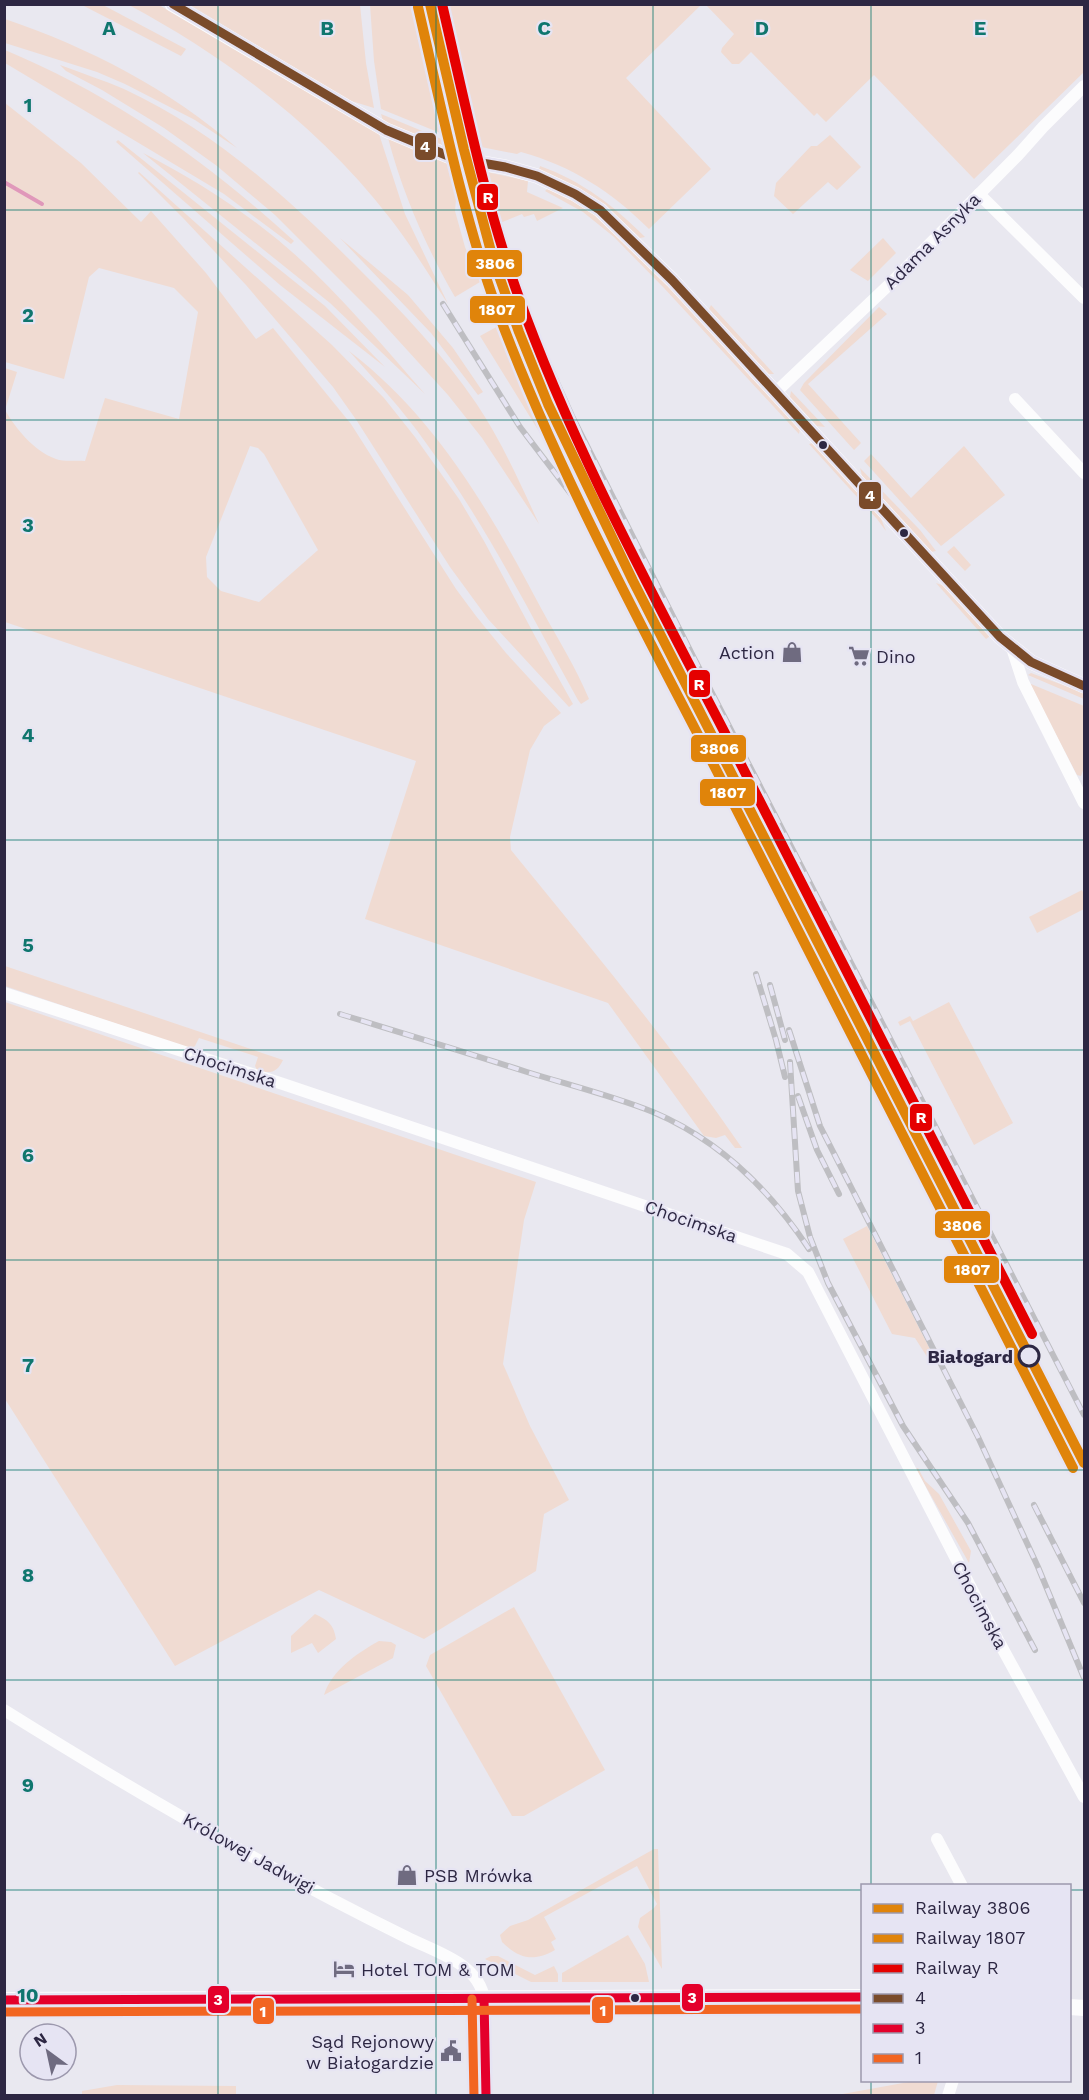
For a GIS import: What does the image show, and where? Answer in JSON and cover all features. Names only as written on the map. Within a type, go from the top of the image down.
[{"type":"main road","points":[[4,2000],[861,1997]]},
{"type":"street","points":[[172,4],[386,130],[453,158],[537,176],[563,187],[587,202],[611,220],[640,248],[776,392],[989,626],[1031,662],[1084,686]]},
{"type":"street","name":"Adama Asnyka","points":[[776,392],[871,302],[1084,86]]},
{"type":"street","points":[[979,194],[1084,298]]},
{"type":"street","points":[[1015,399],[1084,473]]},
{"type":"street","points":[[1012,648],[1023,682],[1084,803]]},
{"type":"street","name":"Chocimska","points":[[4,993],[283,1084],[787,1254],[807,1270],[999,1642],[1084,1797]]},
{"type":"street","name":"Królowej Jadwigi","points":[[4,1710],[129,1786],[264,1863],[459,1964],[477,1979],[483,1990],[484,1999]]},
{"type":"street","points":[[937,1839],[961,1884]]},
{"type":"street","points":[[484,1999],[486,2096]]},
{"type":"shaded area","points":[[82,5],[103,5],[186,49],[181,56]]},
{"type":"shaded area","points":[[129,5],[159,5],[379,134],[405,214],[448,304],[389,217],[362,185],[303,125],[237,72],[202,48]]},
{"type":"shaded area","points":[[190,5],[360,5],[366,63],[374,108],[348,100]]},
{"type":"shaded area","points":[[370,5],[427,5],[460,141],[381,109],[374,61]]},
{"type":"shaded area","points":[[443,5],[701,5],[626,78],[711,169],[649,229],[621,203],[574,173],[521,152],[517,154],[476,146]]},
{"type":"shaded area","points":[[706,5],[1084,5],[1084,72],[974,179],[874,75],[826,122],[817,113],[814,116],[751,52],[739,64],[732,64],[721,52],[734,34]]},
{"type":"shaded area","points":[[5,19],[67,43],[127,72],[185,107],[237,148],[195,120],[125,84],[97,72],[5,43]]},
{"type":"shaded area","points":[[5,50],[84,88],[158,133],[228,184],[294,241],[291,244],[224,194],[5,63]]},
{"type":"shaded area","points":[[60,65],[124,89],[189,125],[250,169],[306,218],[376,286],[436,350],[463,385],[502,447],[539,524],[482,438],[448,395],[378,318],[275,215],[217,166],[164,128],[66,71]]},
{"type":"shaded area","points":[[5,103],[81,163],[141,222],[151,211],[206,273],[256,339],[273,328],[351,424],[456,589],[476,616],[506,653],[561,713],[544,726],[530,750],[510,837],[511,850],[659,1034],[742,1148],[735,1148],[725,1135],[716,1138],[704,1136],[608,1003],[365,919],[416,761],[5,622],[5,410],[20,432],[40,451],[66,461],[85,461],[105,398],[179,419],[198,312],[174,288],[99,268],[89,277],[64,379],[5,362]],"holes":[[[250,446],[258,448],[264,454],[318,550],[259,602],[221,591],[207,577],[206,557]]]},
{"type":"shaded area","points":[[381,114],[461,147],[462,153],[383,121]]},
{"type":"shaded area","points":[[830,135],[861,167],[837,190],[828,182],[793,214],[774,196],[776,183],[811,146],[817,146]]},
{"type":"shaded area","points":[[388,138],[421,153],[459,166],[455,211],[465,247],[480,282],[455,297],[416,220]]},
{"type":"shaded area","points":[[118,140],[325,306],[385,367],[280,285],[116,142]]},
{"type":"shaded area","points":[[143,153],[217,196],[282,243],[367,327],[425,394],[330,303]]},
{"type":"shaded area","points":[[540,166],[584,187],[621,215],[645,237],[640,238],[605,207],[581,190],[539,170]]},
{"type":"shaded area","points":[[483,171],[528,181],[527,192],[563,208],[537,221],[534,214],[524,217],[522,214],[500,223]]},
{"type":"shaded area","points":[[139,172],[332,345],[384,398],[459,499],[573,704],[569,707],[488,619],[450,567],[333,387],[246,285]]},
{"type":"shaded area","points":[[469,179],[493,274],[487,278],[469,231],[465,193],[466,180]]},
{"type":"shaded area","points":[[548,188],[596,216],[667,285],[800,429],[799,434],[614,237],[583,212],[545,191]]},
{"type":"shaded area","points":[[340,238],[408,295],[453,348],[483,392],[478,395],[431,333]]},
{"type":"shaded area","points":[[883,238],[896,253],[868,281],[850,270]]},
{"type":"shaded area","points":[[711,305],[774,374],[768,374],[709,309]]},
{"type":"shaded area","points":[[879,307],[887,314],[808,384],[861,443],[854,450],[800,390],[804,383]]},
{"type":"shaded area","points":[[509,320],[525,367],[585,496],[580,498],[480,336]]},
{"type":"shaded area","points":[[349,351],[381,377],[409,406],[460,470],[503,539],[573,665],[589,699],[581,704],[578,700],[506,569],[448,473],[408,419]]},
{"type":"shaded area","points":[[5,368],[17,372],[5,410]]},
{"type":"shaded area","points":[[791,391],[825,427],[817,426],[790,397]]},
{"type":"shaded area","points":[[813,443],[880,516],[886,531],[809,444]]},
{"type":"shaded area","points":[[964,446],[1005,495],[941,546],[864,461],[871,454],[911,498]]},
{"type":"shaded area","points":[[860,468],[920,530],[936,551],[931,552],[862,476]]},
{"type":"shaded area","points":[[954,546],[971,565],[965,571],[947,552]]},
{"type":"shaded area","points":[[936,583],[945,586],[990,636],[986,639]]},
{"type":"shaded area","points":[[1031,673],[1084,693],[1084,699],[1028,675]]},
{"type":"shaded area","points":[[1031,684],[1084,706],[1084,768],[1081,776],[1077,775]]},
{"type":"shaded area","points":[[1082,890],[1084,909],[1037,933],[1029,917]]},
{"type":"shaded area","points":[[5,966],[283,1060],[276,1070],[266,1072],[257,1070],[255,1066],[258,1057],[199,1038],[191,1049],[5,986]]},
{"type":"shaded area","points":[[5,1002],[536,1182],[524,1220],[503,1364],[530,1426],[569,1500],[544,1514],[536,1571],[424,1639],[319,1590],[175,1666],[5,1399]]},
{"type":"shaded area","points":[[949,1002],[1013,1123],[974,1145],[910,1021],[900,1026],[898,1022],[910,1016],[913,1021]]},
{"type":"shaded area","points":[[867,1226],[936,1361],[931,1363],[915,1338],[892,1334],[843,1239]]},
{"type":"shaded area","points":[[918,1468],[925,1481],[939,1494],[971,1551],[969,1563],[916,1469]]},
{"type":"shaded area","points":[[514,1607],[605,1770],[524,1816],[512,1816],[426,1666],[430,1655]]},
{"type":"shaded area","points":[[315,1614],[330,1624],[336,1639],[318,1653],[312,1643],[291,1653],[291,1636]]},
{"type":"shaded area","points":[[379,1641],[396,1645],[393,1658],[324,1695],[332,1678],[339,1671],[362,1651]]},
{"type":"shaded area","points":[[654,1849],[658,1849],[662,1969],[638,1927],[640,1918],[657,1904],[637,1866],[544,1917],[556,1939],[551,1942],[555,1950],[540,1956],[527,1957],[514,1952],[502,1942],[500,1935],[510,1926],[528,1920]]},
{"type":"shaded area","points":[[628,1935],[645,1964],[649,1982],[562,1982],[562,1973]]},
{"type":"shaded area","points":[[498,1956],[535,1975],[554,1966],[558,1974],[558,1982],[531,1982],[485,1959]]},
{"type":"shaded area","points":[[749,2006],[750,2009],[648,2009],[648,2008]]},
{"type":"shaded area","points":[[908,2082],[938,2082],[934,2095],[837,2095]]},
{"type":"shaded area","points":[[117,2085],[236,2086],[236,2095],[82,2095],[82,2091]]},
{"type":"waterway","points":[[4,182],[42,204]]},
{"type":"railway","points":[[439,4],[478,163],[494,216],[537,338],[572,416],[694,658],[1084,1415]]},
{"type":"railway","points":[[443,304],[520,427],[580,506],[710,705]]},
{"type":"railway","points":[[756,974],[785,1077]]},
{"type":"railway","points":[[770,985],[785,1040]]},
{"type":"railway","points":[[340,1014],[622,1101],[653,1112],[677,1124],[700,1137],[741,1169],[760,1187],[794,1227],[809,1249]]},
{"type":"railway","points":[[789,1030],[820,1126],[978,1437],[1038,1567],[1084,1678]]},
{"type":"railway","points":[[790,1062],[798,1191],[810,1237],[828,1283],[903,1426],[968,1523],[1035,1650]]},
{"type":"railway","points":[[798,1096],[817,1150],[839,1194]]},
{"type":"railway","points":[[1034,1505],[1084,1603]]},
{"type":"rail line","name":"3806","points":[[430,4],[464,150],[493,259],[548,404],[633,581],[1084,1463]]},
{"type":"rail line","name":"R","points":[[442,4],[495,224],[518,295],[563,409],[643,575],[1032,1334]]},
{"type":"rail line","name":"1807","points":[[418,7],[452,156],[472,231],[495,304],[545,427],[602,548],[1073,1468]]},
{"type":"transit line","name":"4","points":[[173,4],[386,130],[453,158],[505,167],[537,176],[575,194],[600,210],[672,280],[1000,637],[1031,662],[1084,686]]},
{"type":"transit line","name":"3","points":[[4,2000],[861,1997]]},
{"type":"transit line","name":"1","points":[[472,1999],[474,2096]]},
{"type":"transit line","name":"3","points":[[484,1999],[486,2096]]},
{"type":"transit line","name":"1","points":[[4,2012],[861,2009]]},
{"type":"place","name":"Action","points":[[792,652]]},
{"type":"place","name":"Dino","points":[[859,656]]},
{"type":"place","name":"Białogard","points":[[1029,1356]]},
{"type":"place","name":"PSB Mrówka","points":[[407,1875]]},
{"type":"place","name":"Hotel TOM & TOM","points":[[344,1969]]},
{"type":"place","name":"Sąd Rejonowy w Białogardzie","points":[[451,2051]]}]
